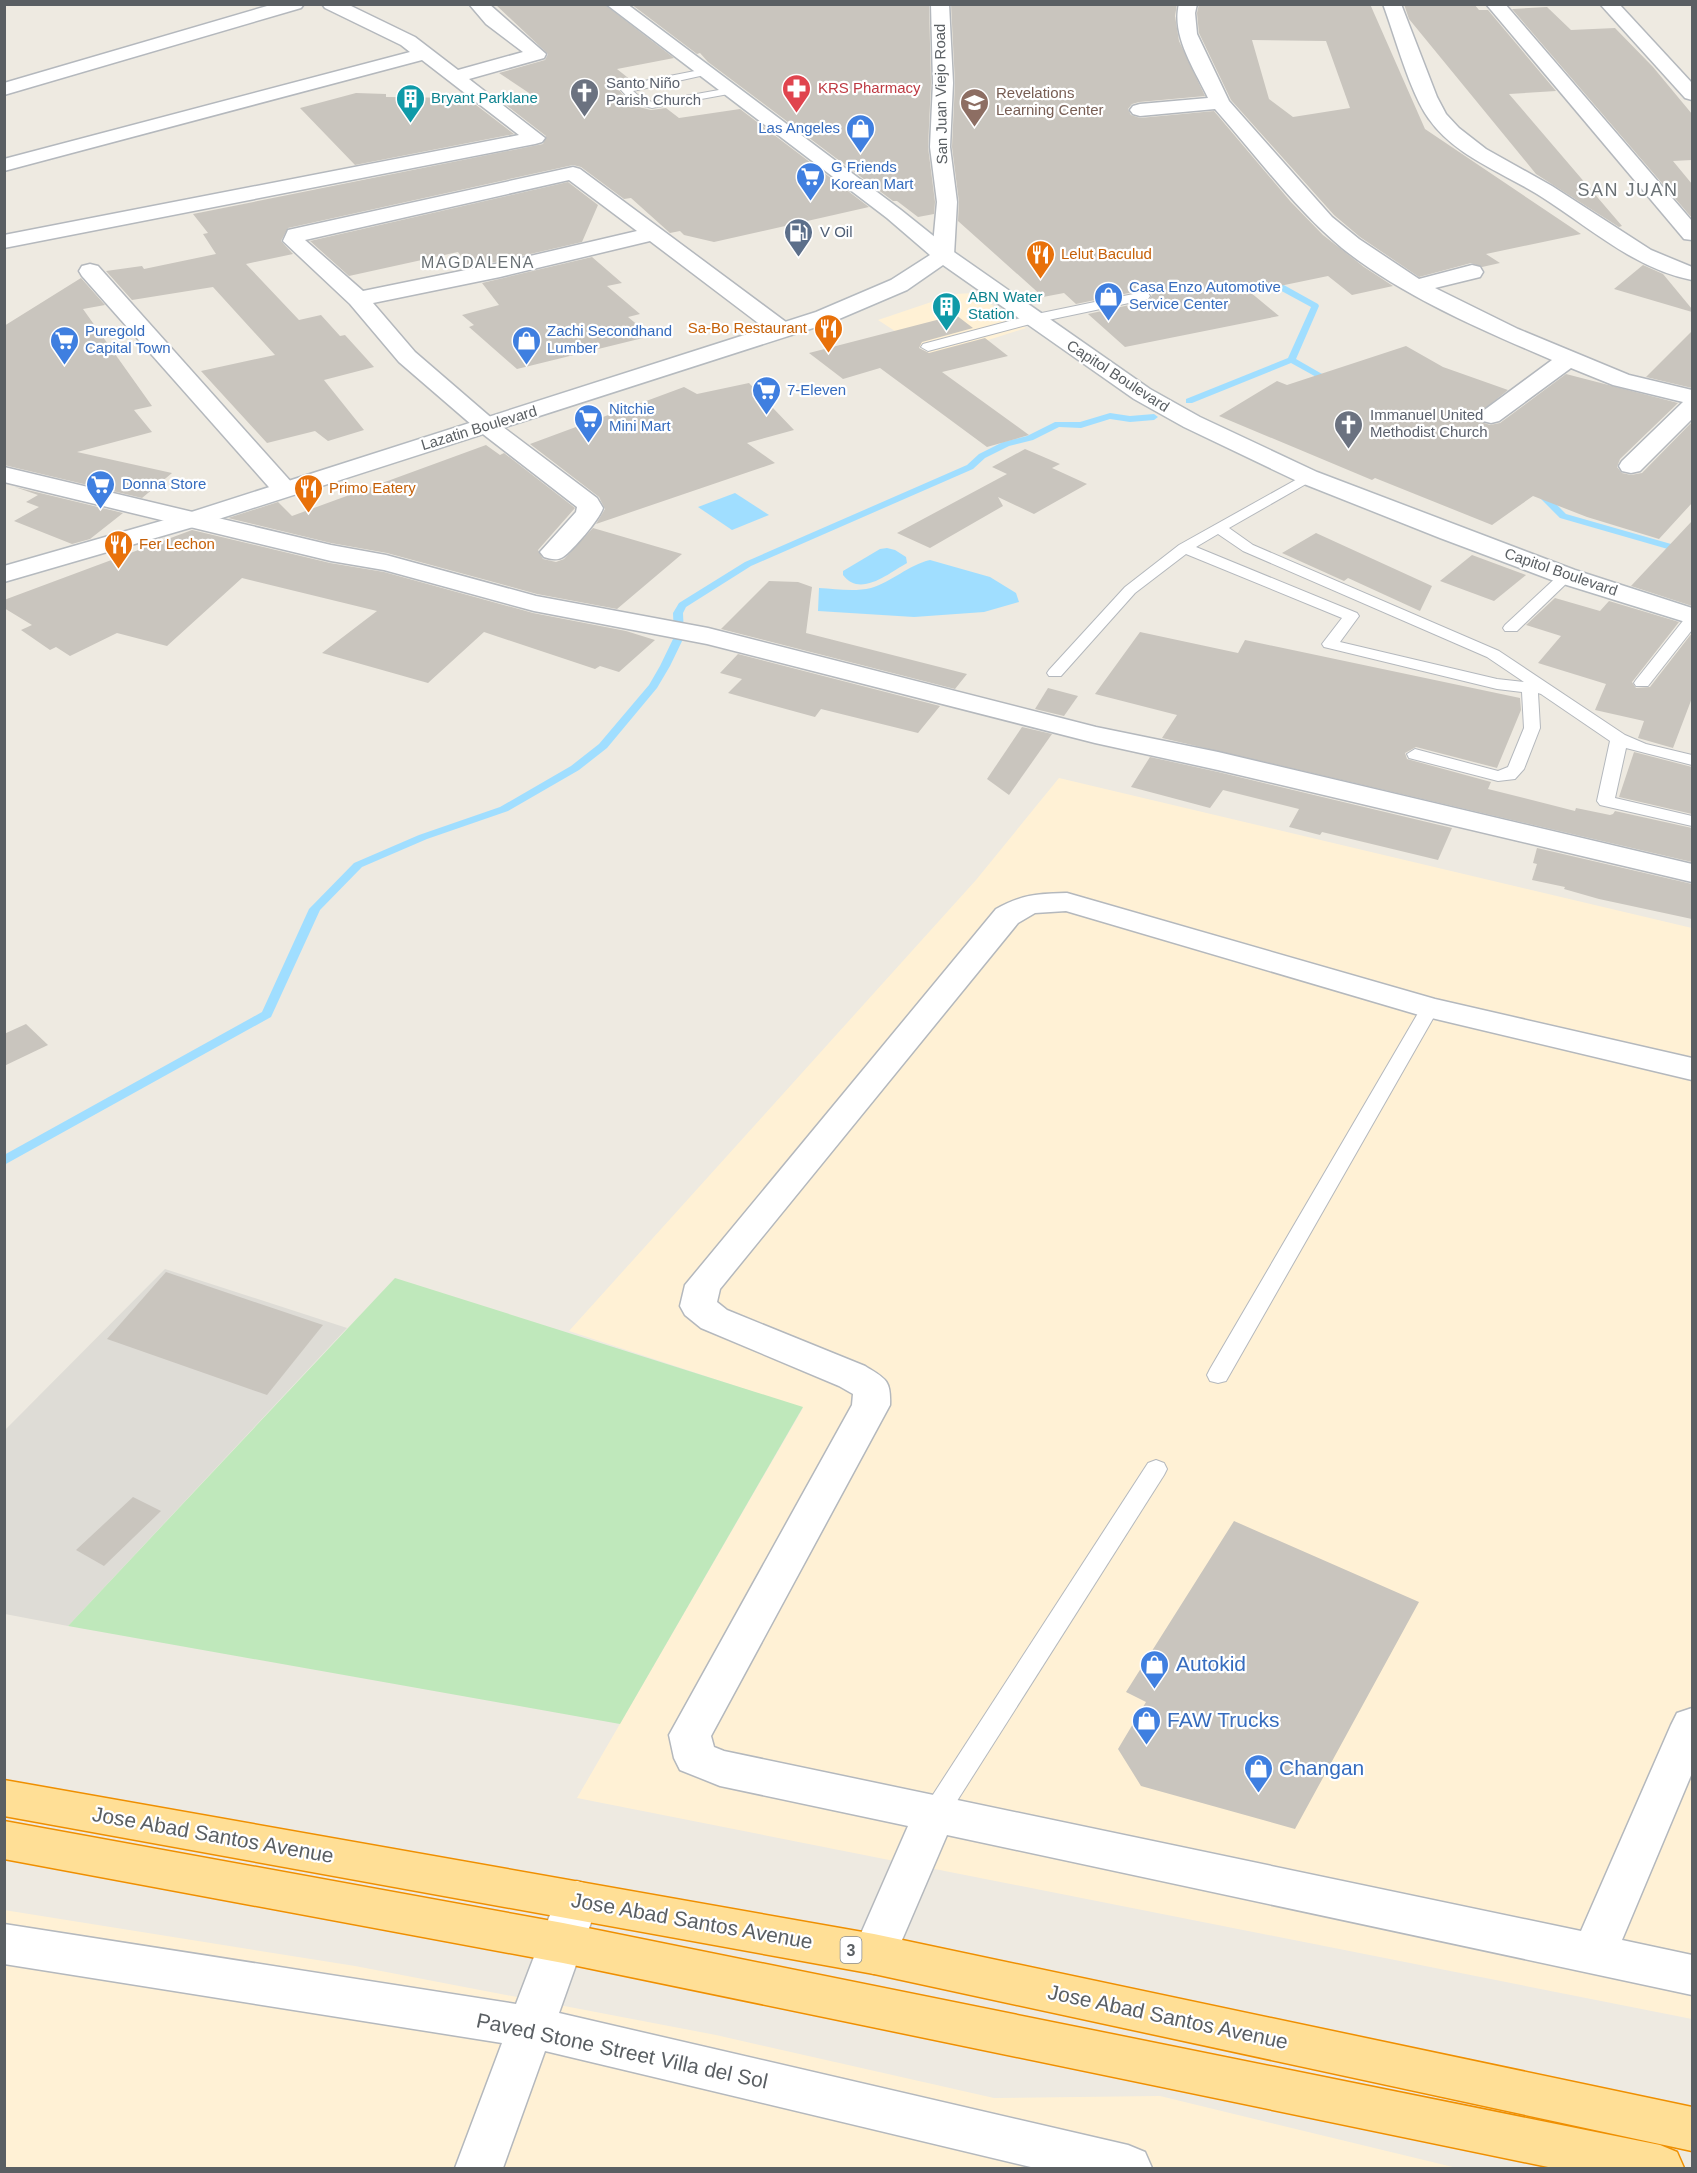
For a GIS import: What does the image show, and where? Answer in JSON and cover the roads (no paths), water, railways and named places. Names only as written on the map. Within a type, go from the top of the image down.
[{"type":"highway","name":"Jose Abad Santos Avenue","points":[[4,1798],[874,1954],[1692,2129]]},
{"type":"highway","points":[[4,1840],[563,1943],[1660,2169]]},
{"type":"street","points":[[4,89],[295,4]]},
{"type":"street","points":[[4,242],[535,138],[408,41],[331,4]]},
{"type":"street","points":[[454,77],[537,54],[493,20],[478,4]]},
{"type":"street","name":"Capitol Boulevard","points":[[615,4],[894,214],[943,255],[1142,394],[1192,422],[1308,477],[1566,576],[1692,616]]},
{"type":"street","name":"San Juan Viejo Road","points":[[940,4],[943,83],[940,147],[947,202],[943,255]]},
{"type":"street","points":[[1188,4],[1186,13],[1188,34],[1220,103],[1325,222],[1351,244],[1415,286],[1510,334],[1621,380],[1692,397]]},
{"type":"street","points":[[1392,4],[1426,97],[1437,117],[1452,132],[1479,153],[1545,190],[1643,255],[1692,274]]},
{"type":"street","points":[[1495,4],[1692,234]]},
{"type":"street","points":[[1610,4],[1692,94]]},
{"type":"street","points":[[4,165],[424,54]]},
{"type":"street","points":[[1140,110],[1220,103]]},
{"type":"street","points":[[553,552],[588,514],[590,506],[487,426],[407,357],[358,299],[294,241],[296,235],[573,173],[782,330]]},
{"type":"street","points":[[358,299],[500,270],[654,234]]},
{"type":"street","name":"Lazatin Boulevard","points":[[4,574],[191,520],[782,330],[902,284],[924,271],[943,255]]},
{"type":"street","points":[[90,271],[284,489]]},
{"type":"street","points":[[1415,286],[1472,272]]},
{"type":"street","points":[[1491,416],[1568,359]]},
{"type":"street","points":[[1631,466],[1692,406]]},
{"type":"street","points":[[4,474],[331,553],[386,563],[534,603],[708,636],[1095,735],[1218,761],[1421,811],[1692,873]]},
{"type":"street","points":[[1692,1069],[1430,1008],[1067,902],[1029,904],[1007,916],[703,1285],[698,1306],[714,1319],[852,1376],[872,1388],[871,1406],[690,1735],[695,1758],[720,1768],[1692,1975]]},
{"type":"street","points":[[1594,1953],[1692,1725]]},
{"type":"street","points":[[874,1954],[934,1815]]},
{"type":"street","points":[[479,2169],[578,1900]]},
{"type":"street","name":"Paved Stone Street Villa del Sol","points":[[4,1944],[530,2027],[1128,2169]]},
{"type":"lane","points":[[705,72],[633,86],[627,90],[632,98],[640,103],[652,105],[730,91]]},
{"type":"lane","points":[[928,346],[1032,319],[1143,296]]},
{"type":"lane","points":[[1055,673],[1130,590],[1184,548],[1308,477]]},
{"type":"lane","points":[[1219,528],[1248,548],[1493,654],[1538,689],[1619,739],[1641,748],[1690,755]]},
{"type":"lane","points":[[1184,548],[1351,616],[1330,644],[1497,684],[1538,689]]},
{"type":"lane","points":[[1511,628],[1566,576]]},
{"type":"lane","points":[[1642,683],[1692,621]]},
{"type":"lane","points":[[1415,754],[1498,776],[1509,775],[1516,769],[1532,728],[1538,689]]},
{"type":"lane","points":[[1619,739],[1606,801],[1692,821]]},
{"type":"lane","points":[[1218,1375],[1430,1008]]},
{"type":"lane","points":[[934,1815],[1156,1469]]},
{"type":"water","points":[[735,493],[769,515],[732,530],[698,507]]},
{"type":"water","points":[[887,548],[906,557],[907,563],[866,584],[850,581],[843,575],[843,571],[880,549]]},
{"type":"water","points":[[930,560],[990,577],[1016,593],[1019,602],[984,612],[914,617],[818,611],[819,588],[852,590],[871,588]]},
{"type":"waterway","points":[[1264,281],[1279,286],[1315,306],[1291,360]]},
{"type":"waterway","points":[[1189,401],[1291,360]]},
{"type":"waterway","points":[[1291,360],[1332,382]]},
{"type":"waterway","points":[[4,1161],[267,1014],[315,909],[358,865],[423,837],[504,809],[575,768],[603,746],[653,686],[665,666],[679,637],[678,613],[682,605],[748,564],[970,467],[982,456],[1006,444],[1030,438],[1058,424],[1081,425],[1110,416],[1130,419],[1154,417]]},
{"type":"waterway","points":[[1538,491],[1563,516],[1692,553]]},
{"type":"place","name":"KRS Pharmacy","points":[[797,114]]},
{"type":"place","name":"Santo Niño Parish Church","points":[[585,118]]},
{"type":"place","name":"Bryant Parklane","points":[[410,124]]},
{"type":"place","name":"Revelations Learning Center","points":[[975,128]]},
{"type":"place","name":"Las Angeles","points":[[861,154]]},
{"type":"place","name":"G Friends Korean Mart","points":[[810,202]]},
{"type":"place","name":"V Oil","points":[[799,258]]},
{"type":"place","name":"Lelut Baculud","points":[[1040,280]]},
{"type":"place","name":"Casa Enzo Automotive Service Center","points":[[1108,322]]},
{"type":"place","name":"ABN Water Station","points":[[947,332]]},
{"type":"place","name":"Sa-Bo Restaurant","points":[[828,354]]},
{"type":"place","name":"Puregold Capital Town","points":[[64,366]]},
{"type":"place","name":"Zachi Secondhand Lumber","points":[[526,366]]},
{"type":"place","name":"7-Eleven","points":[[766,416]]},
{"type":"place","name":"Nitchie Mini Mart","points":[[588,444]]},
{"type":"place","name":"Immanuel United Methodist Church","points":[[1349,450]]},
{"type":"place","name":"Donna Store","points":[[101,510]]},
{"type":"place","name":"Primo Eatery","points":[[308,514]]},
{"type":"place","name":"Fer Lechon","points":[[118,570]]},
{"type":"place","name":"Autokid","points":[[1155,1690]]},
{"type":"place","name":"FAW Trucks","points":[[1146,1746]]},
{"type":"place","name":"Changan","points":[[1258,1794]]},
{"type":"district","name":"SAN JUAN","points":[[1628,190]]},
{"type":"district","name":"MAGDALENA","points":[[478,262]]}]
